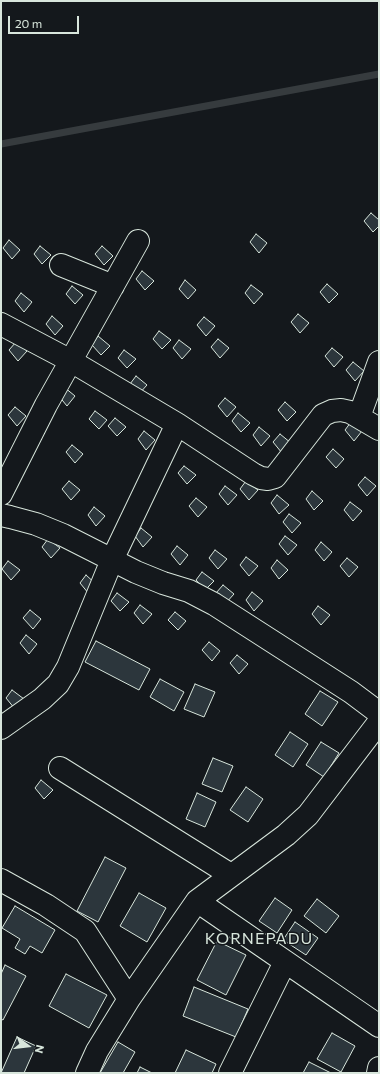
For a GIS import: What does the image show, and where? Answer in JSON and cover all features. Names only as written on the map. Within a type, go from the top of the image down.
[{"type":"street","points":[[1,494],[46,405],[138,241]]},
{"type":"street","points":[[61,265],[113,286]]},
{"type":"street","points":[[1,324],[71,361],[178,424],[253,474],[268,480],[275,477],[323,415],[341,410],[350,412],[379,429]]},
{"type":"street","points":[[359,417],[379,362]]},
{"type":"street","points":[[1,728],[42,699],[58,684],[68,667],[112,560],[178,424]]},
{"type":"street","points":[[1,515],[36,524],[63,535],[136,572],[188,591],[214,604],[351,692],[379,713]]},
{"type":"street","points":[[87,1073],[96,1051],[197,900],[286,835],[308,815],[379,722]]},
{"type":"street","points":[[60,768],[231,875]]},
{"type":"street","points":[[1,880],[46,905],[85,931],[129,1000]]},
{"type":"street","points":[[197,900],[379,1026]]},
{"type":"street","points":[[230,1073],[285,962]]},
{"type":"street","points":[[378,1073],[379,1068]]},
{"type":"building","points":[[371,213],[379,220],[379,226],[373,232],[364,221]]},
{"type":"building","points":[[256,234],[267,243],[259,253],[250,242]]},
{"type":"building","points":[[9,240],[20,250],[12,259],[3,248]]},
{"type":"building","points":[[40,246],[51,255],[42,264],[34,254]]},
{"type":"building","points":[[102,246],[113,256],[104,265],[95,254]]},
{"type":"building","points":[[142,271],[154,281],[145,290],[136,279]]},
{"type":"building","points":[[185,280],[196,290],[188,299],[179,289]]},
{"type":"building","points":[[327,284],[338,294],[329,303],[320,292]]},
{"type":"building","points":[[251,285],[263,294],[254,304],[245,293]]},
{"type":"building","points":[[72,286],[83,295],[75,304],[66,294]]},
{"type":"building","points":[[21,293],[32,302],[24,312],[15,301]]},
{"type":"building","points":[[298,314],[309,323],[300,333],[291,322]]},
{"type":"building","points":[[52,316],[63,326],[55,335],[46,324]]},
{"type":"building","points":[[204,317],[215,326],[206,336],[197,325]]},
{"type":"building","points":[[159,331],[171,340],[162,349],[153,339]]},
{"type":"building","points":[[98,336],[110,346],[101,355],[92,345]]},
{"type":"building","points":[[218,339],[229,348],[220,358],[211,347]]},
{"type":"building","points":[[179,340],[191,349],[182,359],[173,348]]},
{"type":"building","points":[[16,342],[27,351],[18,361],[9,350]]},
{"type":"building","points":[[332,348],[343,357],[334,367],[325,356]]},
{"type":"building","points":[[124,350],[136,359],[127,368],[118,358]]},
{"type":"building","points":[[353,362],[364,371],[355,381],[346,370]]},
{"type":"building","points":[[136,376],[147,385],[138,395],[130,384]]},
{"type":"building","points":[[64,387],[75,396],[67,406],[58,395]]},
{"type":"building","points":[[225,398],[236,407],[227,417],[218,406]]},
{"type":"building","points":[[285,402],[296,412],[287,421],[278,410]]},
{"type":"building","points":[[15,407],[26,416],[17,426],[8,415]]},
{"type":"building","points":[[95,411],[107,420],[99,429],[89,419]]},
{"type":"building","points":[[238,413],[250,423],[241,432],[232,421]]},
{"type":"building","points":[[115,418],[126,427],[117,436],[108,426]]},
{"type":"building","points":[[351,422],[362,431],[354,441],[345,430]]},
{"type":"building","points":[[259,427],[270,436],[261,446],[253,435]]},
{"type":"building","points":[[144,431],[155,440],[146,450],[138,439]]},
{"type":"building","points":[[280,434],[291,443],[282,453],[273,442]]},
{"type":"building","points":[[72,445],[83,454],[75,463],[66,452]]},
{"type":"building","points":[[333,449],[344,459],[336,468],[326,457]]},
{"type":"building","points":[[184,466],[196,475],[187,484],[178,473]]},
{"type":"building","points":[[365,477],[376,486],[367,496],[358,485]]},
{"type":"building","points":[[69,481],[80,490],[71,500],[62,489]]},
{"type":"building","points":[[246,481],[258,490],[249,500],[240,489]]},
{"type":"building","points":[[225,486],[237,495],[228,505],[219,494]]},
{"type":"building","points":[[312,491],[323,501],[314,510],[306,499]]},
{"type":"building","points":[[277,495],[289,505],[279,514],[271,503]]},
{"type":"building","points":[[196,498],[207,507],[198,517],[189,506]]},
{"type":"building","points":[[350,502],[362,511],[353,521],[344,510]]},
{"type":"building","points":[[94,507],[105,516],[96,526],[88,515]]},
{"type":"building","points":[[289,514],[301,523],[292,533],[283,522]]},
{"type":"building","points":[[141,528],[152,537],[143,547],[135,536]]},
{"type":"building","points":[[285,536],[297,545],[288,555],[279,544]]},
{"type":"building","points":[[48,539],[60,548],[51,558],[42,547]]},
{"type":"building","points":[[321,542],[332,552],[324,561],[315,550]]},
{"type":"building","points":[[177,546],[188,555],[180,565],[171,554]]},
{"type":"building","points":[[215,550],[227,559],[218,569],[209,558]]},
{"type":"building","points":[[246,557],[258,566],[249,576],[240,565]]},
{"type":"building","points":[[347,558],[358,567],[349,577],[340,566]]},
{"type":"building","points":[[277,560],[288,570],[279,579],[271,568]]},
{"type":"building","points":[[8,561],[20,570],[11,580],[2,569]]},
{"type":"building","points":[[202,572],[214,581],[205,590],[196,580]]},
{"type":"building","points":[[86,575],[97,585],[89,594],[80,583]]},
{"type":"building","points":[[223,585],[234,594],[225,604],[216,593]]},
{"type":"building","points":[[252,592],[263,601],[254,611],[246,600]]},
{"type":"building","points":[[117,593],[129,602],[120,611],[111,601]]},
{"type":"building","points":[[140,605],[152,614],[143,624],[134,613]]},
{"type":"building","points":[[318,606],[330,615],[321,625],[312,614]]},
{"type":"building","points":[[30,610],[41,619],[33,629],[23,618]]},
{"type":"building","points":[[175,612],[186,621],[178,630],[168,620]]},
{"type":"building","points":[[26,635],[37,644],[29,654],[20,643]]},
{"type":"building","points":[[96,641],[150,669],[139,690],[85,662]]},
{"type":"building","points":[[209,642],[220,651],[212,661],[202,650]]},
{"type":"building","points":[[237,655],[248,664],[239,674],[230,663]]},
{"type":"building","points":[[160,679],[184,692],[174,711],[150,697]]},
{"type":"building","points":[[195,684],[215,692],[204,717],[184,709]]},
{"type":"building","points":[[12,690],[24,699],[15,709],[6,698]]},
{"type":"building","points":[[320,691],[338,702],[322,726],[305,714]]},
{"type":"building","points":[[290,732],[308,744],[293,767],[275,755]]},
{"type":"building","points":[[321,742],[339,753],[324,777],[306,765]]},
{"type":"building","points":[[213,758],[233,766],[222,792],[202,784]]},
{"type":"building","points":[[41,780],[53,790],[44,799],[35,788]]},
{"type":"building","points":[[246,787],[263,799],[248,822],[230,810]]},
{"type":"building","points":[[197,793],[216,802],[205,827],[186,819]]},
{"type":"building","points":[[105,857],[126,868],[98,922],[77,911]]},
{"type":"building","points":[[139,893],[166,908],[147,942],[120,926]]},
{"type":"building","points":[[275,898],[292,910],[277,933],[259,921]]},
{"type":"building","points":[[317,899],[339,916],[326,933],[304,916]]},
{"type":"building","points":[[15,906],[55,930],[42,953],[30,946],[25,954],[15,948],[20,939],[2,928]]},
{"type":"building","points":[[295,922],[318,938],[306,955],[283,940]]},
{"type":"building","points":[[217,941],[246,955],[226,995],[197,980]]},
{"type":"building","points":[[5,965],[26,976],[3,1020],[1,1019],[1,974]]},
{"type":"building","points":[[66,974],[107,995],[89,1028],[49,1006]]},
{"type":"building","points":[[194,987],[248,1009],[236,1037],[183,1016]]},
{"type":"building","points":[[332,1033],[355,1046],[341,1072],[317,1059]]},
{"type":"building","points":[[17,1037],[36,1046],[24,1073],[1,1073]]},
{"type":"building","points":[[118,1042],[135,1052],[123,1073],[100,1073]]},
{"type":"building","points":[[186,1050],[216,1064],[212,1073],[175,1073]]},
{"type":"building","points":[[309,1062],[331,1073],[303,1073]]},
{"type":"building","points":[[140,1067],[152,1073],[137,1073]]},
{"type":"waterway","points":[[1,144],[379,74]]},
{"type":"district","name":"KORNEPADU","points":[[259,939]]}]
